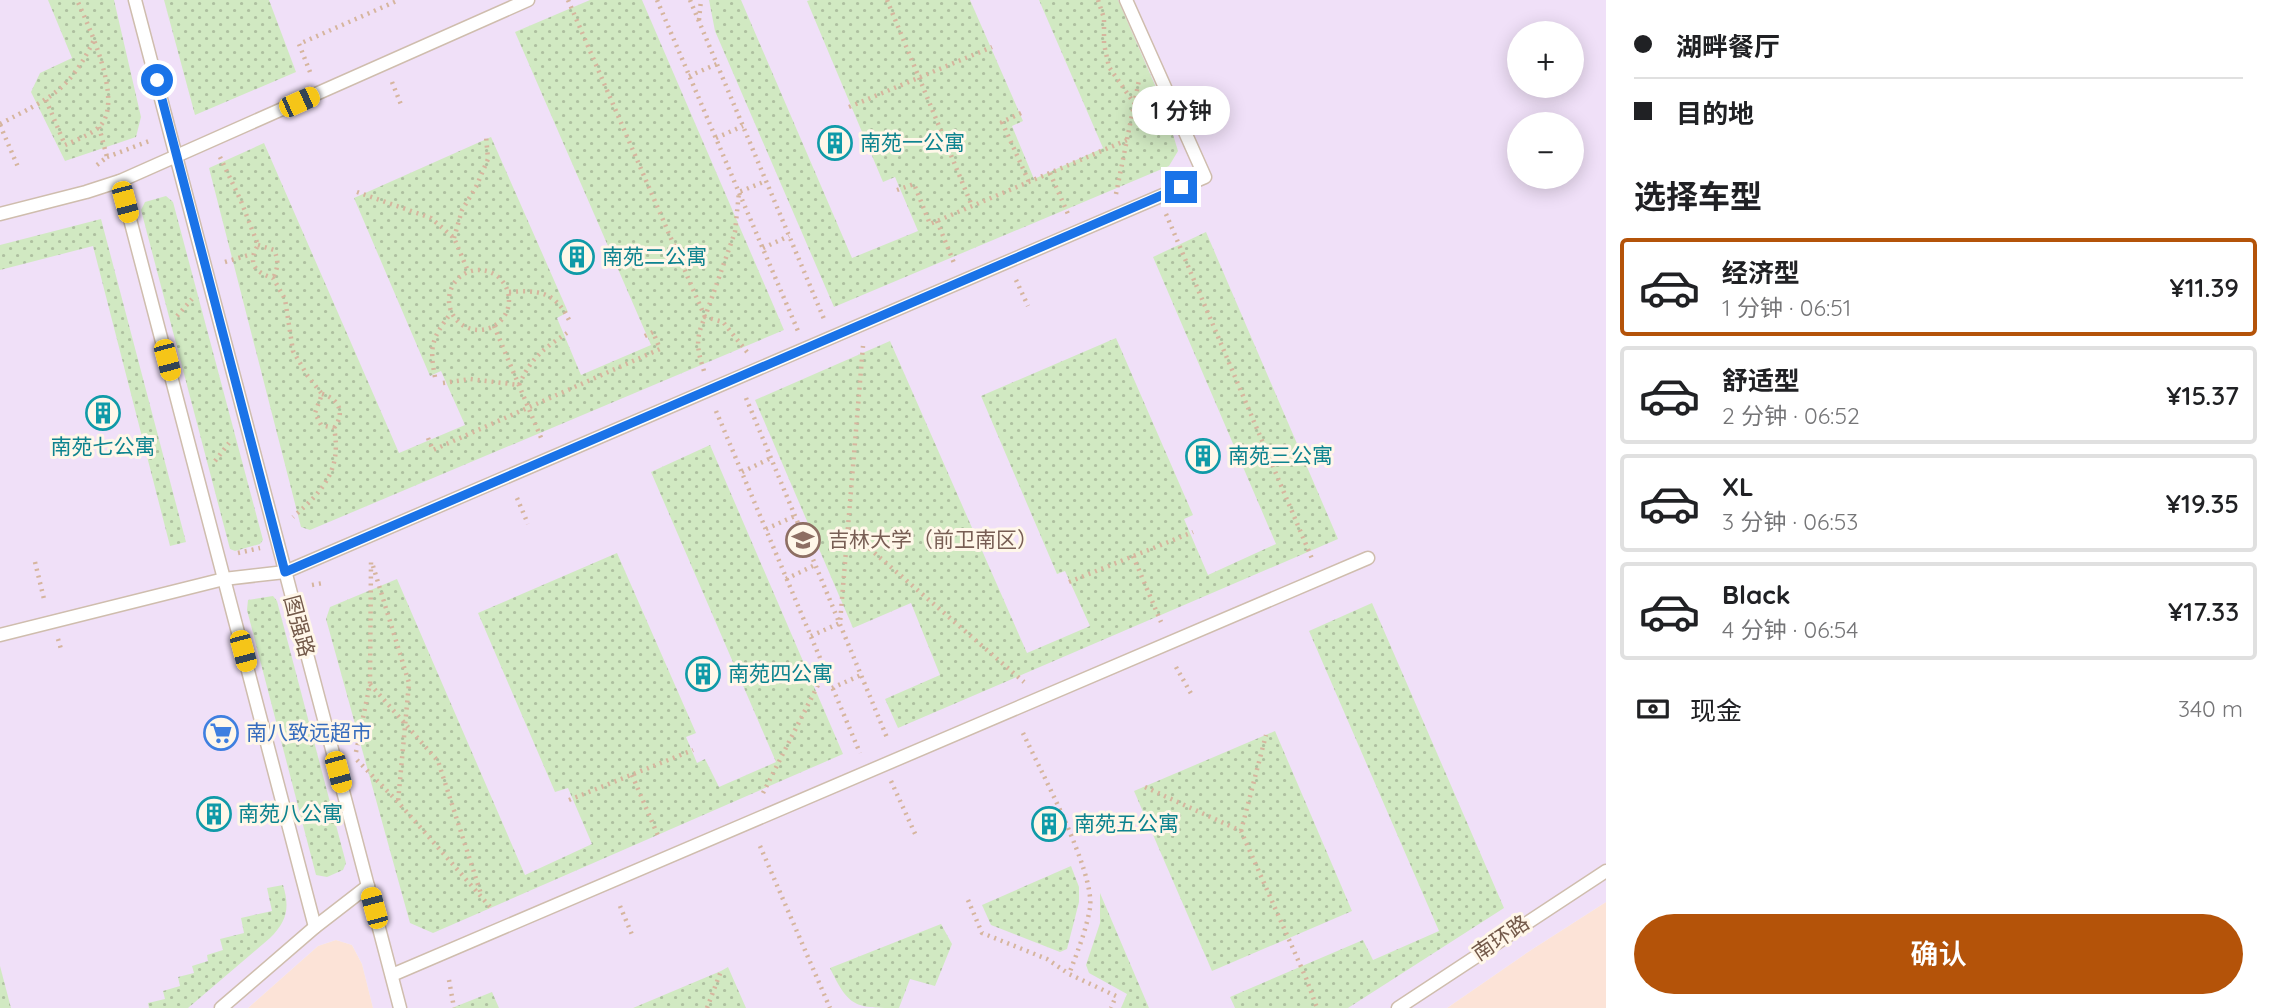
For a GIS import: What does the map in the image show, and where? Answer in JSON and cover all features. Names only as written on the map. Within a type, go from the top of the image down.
[{"type":"lane","name":"图强路","points":[[135,0],[368,886]]},
{"type":"lane","points":[[0,214],[120,181],[528,0]]},
{"type":"lane","points":[[0,635],[224,579],[285,572],[1205,177],[1126,0]]},
{"type":"lane","points":[[120,181],[315,927]]},
{"type":"lane","points":[[392,975],[1368,558]]},
{"type":"lane","name":"南环路","points":[[1398,1008],[1606,871]]},
{"type":"lane","points":[[221,1008],[315,927],[368,886],[400,1008]]},
{"type":"path","points":[[46,100],[65,145],[99,127],[108,115],[109,104],[94,40],[77,0]]},
{"type":"path","points":[[310,72],[299,44],[400,0]]},
{"type":"path","points":[[568,0],[705,317]]},
{"type":"path","points":[[657,0],[798,331]]},
{"type":"path","points":[[690,0],[824,320]]},
{"type":"path","points":[[699,21],[701,0]]},
{"type":"path","points":[[887,0],[972,207]]},
{"type":"path","points":[[1098,0],[1104,18],[1104,44],[1109,67],[1134,103]]},
{"type":"path","points":[[18,167],[0,125],[58,93],[81,67],[94,40]]},
{"type":"path","points":[[849,107],[992,47]]},
{"type":"path","points":[[689,76],[717,64]]},
{"type":"path","points":[[1116,195],[1141,72],[1155,65]]},
{"type":"path","points":[[390,78],[402,107]]},
{"type":"path","points":[[1021,113],[1002,122],[1029,182]]},
{"type":"path","points":[[716,138],[743,126]]},
{"type":"path","points":[[95,166],[107,158],[99,127]]},
{"type":"path","points":[[454,238],[462,210],[488,159],[486,136]]},
{"type":"path","points":[[897,190],[914,184],[930,224],[1127,140]]},
{"type":"path","points":[[218,153],[258,245]]},
{"type":"path","points":[[1050,173],[1068,215]]},
{"type":"path","points":[[739,192],[766,181]]},
{"type":"path","points":[[357,192],[431,218],[454,238],[468,271]]},
{"type":"path","points":[[704,371],[698,350],[698,333],[735,232],[739,192]]},
{"type":"path","points":[[1166,214],[1311,556]]},
{"type":"path","points":[[937,221],[954,264]]},
{"type":"path","points":[[762,248],[789,236]]},
{"type":"path","points":[[225,262],[252,254],[258,245]]},
{"type":"path","points":[[258,245],[274,250],[277,256],[278,268],[273,278]]},
{"type":"path","points":[[252,254],[254,265],[260,274],[273,278],[285,299],[293,351],[307,375],[323,394],[331,396],[337,402],[341,411],[334,428],[335,467],[317,495],[293,517]]},
{"type":"path","points":[[468,271],[488,271],[497,275],[509,292],[508,312],[494,327],[485,330],[475,330],[457,322],[448,304],[453,284],[468,271]]},
{"type":"path","points":[[1016,279],[1028,306]]},
{"type":"path","points":[[509,292],[533,291],[552,297],[562,306],[569,320]]},
{"type":"path","points":[[172,322],[197,294]]},
{"type":"path","points":[[435,377],[432,346],[437,332],[451,313]]},
{"type":"path","points":[[705,317],[723,322],[747,353]]},
{"type":"path","points":[[494,327],[542,440]]},
{"type":"path","points":[[428,438],[433,450],[660,349],[653,332],[643,337]]},
{"type":"path","points":[[519,385],[528,365],[544,348],[567,333]]},
{"type":"path","points":[[840,623],[863,346]]},
{"type":"path","points":[[443,383],[470,379],[519,385]]},
{"type":"path","points":[[323,394],[315,413],[321,425],[334,428]]},
{"type":"path","points":[[746,398],[889,741]]},
{"type":"path","points":[[716,411],[860,753]]},
{"type":"path","points":[[209,469],[234,437]]},
{"type":"path","points":[[741,472],[771,458]]},
{"type":"path","points":[[517,498],[528,524]]},
{"type":"path","points":[[766,529],[795,516]]},
{"type":"path","points":[[848,529],[1024,682]]},
{"type":"path","points":[[1069,582],[1193,532]]},
{"type":"path","points":[[218,556],[278,543]]},
{"type":"path","points":[[1133,556],[1161,622]]},
{"type":"path","points":[[35,562],[44,599]]},
{"type":"path","points":[[398,802],[409,683],[371,562],[370,684],[355,757],[495,913]]},
{"type":"path","points":[[786,579],[815,565]]},
{"type":"path","points":[[811,636],[840,623]]},
{"type":"path","points":[[761,796],[818,685],[822,664]]},
{"type":"path","points":[[1176,667],[1193,697]]},
{"type":"path","points":[[832,688],[861,675]]},
{"type":"path","points":[[370,684],[438,761],[482,898]]},
{"type":"path","points":[[1023,733],[1086,875],[1090,905],[1069,974]]},
{"type":"path","points":[[1265,735],[1241,831],[1317,1008]]},
{"type":"path","points":[[569,800],[693,750]]},
{"type":"path","points":[[632,775],[660,840]]},
{"type":"path","points":[[1145,787],[1241,831]]},
{"type":"path","points":[[894,788],[916,838]]},
{"type":"path","points":[[760,846],[830,1008]]},
{"type":"path","points":[[968,900],[982,933],[1047,959],[1069,974],[1116,996],[1111,1008]]},
{"type":"path","points":[[620,906],[633,937]]},
{"type":"path","points":[[707,1008],[720,971]]},
{"type":"path","points":[[449,980],[454,1008]]},
{"type":"shaded area","name":"吉林大学（前卫南区）","points":[[0,0],[1606,0],[1606,902],[1447,1008],[373,1008],[362,964],[352,945],[336,940],[318,946],[248,1008],[0,1008]]},
{"type":"shaded area","points":[[1606,902],[1606,1008],[1447,1008],[1528,952]]},
{"type":"shaded area","points":[[336,940],[352,945],[362,964],[373,1008],[248,1008],[318,946]]},
{"type":"green space","points":[[48,0],[114,0],[141,117],[136,137],[65,161],[31,92],[40,73],[72,58]]},
{"type":"green space","points":[[164,0],[269,0],[296,72],[195,115]]},
{"type":"green space","points":[[590,0],[642,0],[784,330],[310,530],[301,527],[209,168],[264,143],[399,453],[465,425],[441,371],[430,376],[354,198],[491,137],[568,312],[557,318],[581,375],[651,345],[515,32]]},
{"type":"green space","points":[[709,0],[741,0],[852,258],[918,231],[895,177],[883,182],[807,1],[810,0],[970,0],[1023,121],[1012,126],[1034,179],[1103,148],[1039,0],[1118,0],[1165,108],[1178,151],[1169,166],[834,307],[715,31]]},
{"type":"green space","points":[[166,196],[173,202],[263,540],[260,544],[235,551],[230,549],[141,210],[145,202]]},
{"type":"green space","points":[[101,219],[186,542],[170,546],[93,246],[0,270],[0,245]]},
{"type":"green space","points":[[1206,232],[1338,539],[898,728],[885,699],[940,675],[911,603],[853,628],[755,400],[890,341],[1027,653],[1090,626],[1065,571],[1057,574],[981,396],[1116,338],[1193,515],[1184,519],[1208,575],[1276,544],[1153,257]]},
{"type":"green space","points":[[710,445],[843,754],[433,933],[410,923],[326,619],[330,607],[397,579],[525,875],[592,844],[568,788],[555,792],[478,613],[617,553],[696,733],[686,737],[697,763],[705,759],[719,787],[776,762],[651,472]]},
{"type":"green space","points":[[273,596],[277,601],[346,863],[343,870],[327,877],[316,875],[247,610],[248,600]]},
{"type":"green space","points":[[1372,603],[1504,908],[1348,1008],[1235,1008],[1230,997],[1363,940],[1373,960],[1439,931],[1309,631]]},
{"type":"green space","points":[[1275,731],[1352,911],[1212,971],[1134,791]]},
{"type":"green space","points":[[1071,866],[1079,887],[1079,902],[1067,949],[1060,952],[991,925],[982,905]]},
{"type":"green space","points":[[283,885],[286,914],[270,938],[188,1008],[149,1008],[148,1003],[165,999],[163,991],[180,986],[178,977],[194,973],[192,966],[208,961],[207,955],[223,950],[220,939],[244,933],[241,918],[272,911],[267,888]]},
{"type":"green space","points":[[1100,893],[1149,1008],[1121,1008],[1127,994],[1089,973],[1086,965],[1100,923]]},
{"type":"green space","points":[[941,924],[952,944],[935,986],[910,979],[899,1008],[863,1006],[856,1003],[843,991],[830,968]]},
{"type":"green space","points":[[0,966],[11,1008],[0,1008]]},
{"type":"green space","points":[[728,967],[746,1008],[633,1008],[721,971]]},
{"type":"green space","points":[[492,992],[499,1008],[452,1008]]},
{"type":"place","name":"南苑一公寓","points":[[835,143]]},
{"type":"place","name":"南苑二公寓","points":[[577,257]]},
{"type":"place","name":"南苑七公寓","points":[[103,413]]},
{"type":"place","name":"南苑三公寓","points":[[1203,456]]},
{"type":"place","name":"吉林大学（前卫南区）","points":[[803,540]]},
{"type":"place","name":"南苑四公寓","points":[[703,674]]},
{"type":"place","name":"南八致远超市","points":[[221,733]]},
{"type":"place","name":"南苑八公寓","points":[[214,814]]},
{"type":"place","name":"南苑五公寓","points":[[1049,824]]},
{"type":"route","points":[[157,80],[285,572],[1181,187]]}]
